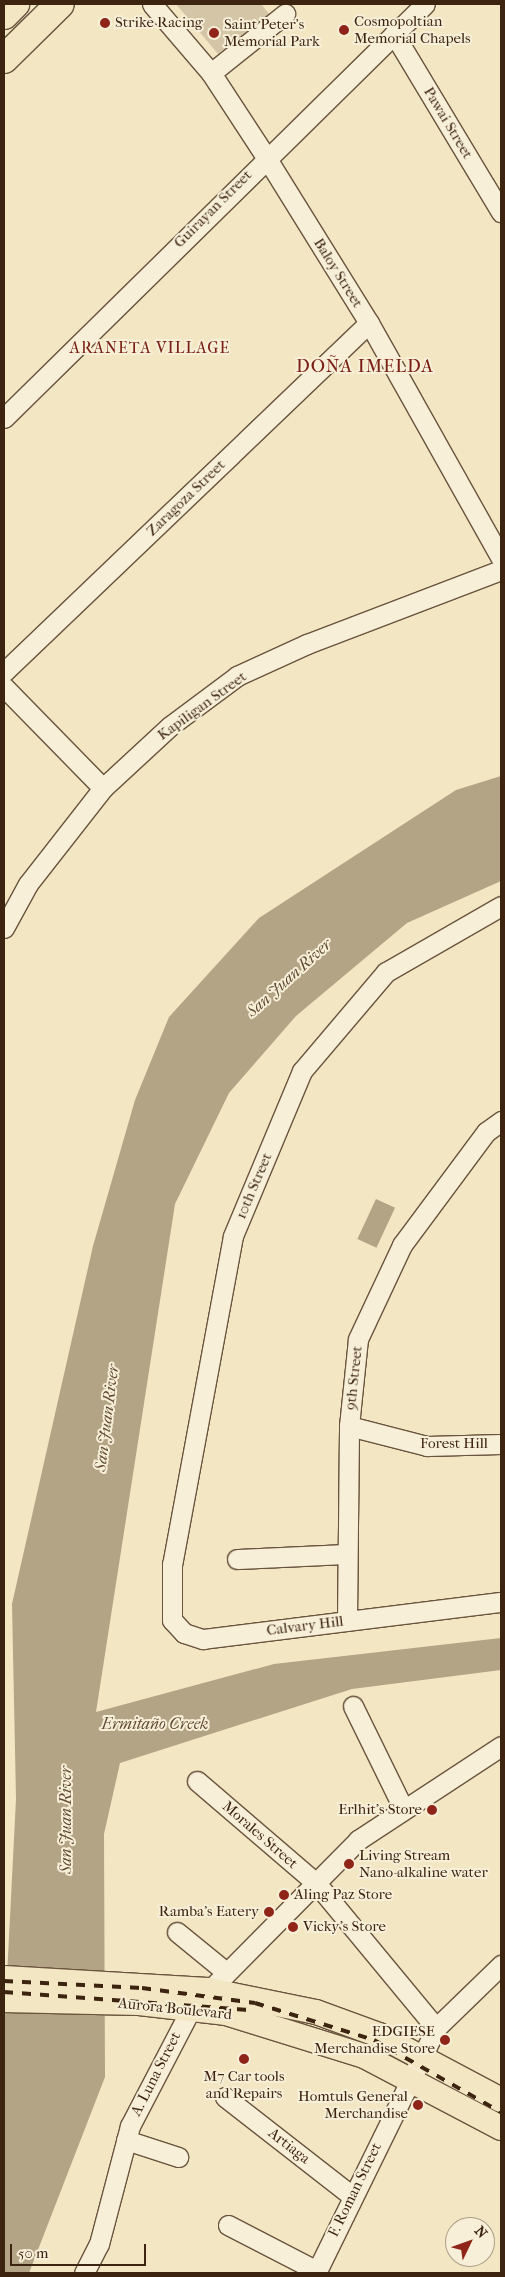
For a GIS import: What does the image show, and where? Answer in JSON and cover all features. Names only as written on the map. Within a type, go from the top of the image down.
[{"type":"highway","points":[[4,15],[15,4]]},
{"type":"highway","points":[[4,59],[51,12]]},
{"type":"highway","points":[[4,64],[51,12]]},
{"type":"main road","points":[[4,72],[73,4]]},
{"type":"main road","name":"Aurora Boulevard","points":[[4,1978],[142,1994],[191,2008],[310,2035],[410,2077],[501,2128]]},
{"type":"main road","name":"Aurora Boulevard","points":[[4,2000],[208,1990],[316,2012],[421,2055],[501,2100]]},
{"type":"street","name":"Baloy Street","points":[[152,4],[211,73],[266,157],[369,323],[501,558]]},
{"type":"street","name":"Guirayan Street","points":[[4,418],[266,157],[425,4]]},
{"type":"street","points":[[211,73],[285,14]]},
{"type":"street","name":"Pawai Street","points":[[394,34],[501,212]]},
{"type":"street","name":"Zaragoza Street","points":[[4,672],[369,323]]},
{"type":"street","name":"Kapiligan Street","points":[[4,928],[28,884],[103,788],[170,726],[237,676],[307,644],[501,570]]},
{"type":"street","points":[[4,688],[103,788]]},
{"type":"street","name":"10th Street","points":[[172,1564],[233,1236],[302,1071],[386,972],[501,906]]},
{"type":"street","name":"9th Street","points":[[347,1621],[349,1426],[358,1340],[402,1245],[486,1132],[501,1121]]},
{"type":"street","name":"Forest Hill","points":[[349,1426],[427,1446],[501,1444]]},
{"type":"street","points":[[237,1559],[347,1554]]},
{"type":"street","name":"Calvary Hill","points":[[172,1564],[172,1620],[178,1629],[196,1638],[501,1602]]},
{"type":"street","points":[[354,1706],[402,1808]]},
{"type":"street","name":"A. Luna Street","points":[[84,2273],[99,2244],[126,2140],[149,2084],[191,2008],[358,1840],[402,1808],[501,1746]]},
{"type":"street","name":"Morales Street","points":[[197,1781],[316,1883],[436,2028]]},
{"type":"street","points":[[177,1932],[226,1972]]},
{"type":"street","name":"F. Roman Street","points":[[316,2272],[410,2077],[436,2028],[501,1965]]},
{"type":"street","name":"Artiaga","points":[[226,2097],[352,2196]]},
{"type":"street","points":[[126,2140],[178,2157]]},
{"type":"street","points":[[228,2225],[316,2272]]},
{"type":"shaded area","points":[[176,4],[261,4],[269,14],[218,54]]},
{"type":"water","points":[[501,776],[501,881],[407,923],[296,1016],[229,1093],[175,1204],[96,1712],[274,1664],[501,1638],[501,1670],[352,1689],[120,1763],[104,1834],[105,2077],[29,2273],[4,2273],[4,2035],[16,1799],[12,1604],[93,1246],[135,1100],[169,1017],[259,918],[456,790]]},
{"type":"water","points":[[376,1199],[395,1208],[376,1248],[357,1239]]},
{"type":"railway","points":[[4,1981],[142,1988],[255,2003],[374,2040],[501,2112]]},
{"type":"railway","points":[[4,1992],[248,2010]]},
{"type":"place","name":"Strike Racing","points":[[105,23]]},
{"type":"place","name":"Cosmopoltian Memorial Chapels","points":[[344,30]]},
{"type":"place","name":"Saint Peter's Memorial Park","points":[[214,33]]},
{"type":"place","name":"Erlhit's Store","points":[[432,1810]]},
{"type":"place","name":"Living Stream Nano-alkaline water","points":[[349,1864]]},
{"type":"place","name":"Aling Paz Store","points":[[284,1895]]},
{"type":"place","name":"Ramba's Eatery","points":[[269,1912]]},
{"type":"place","name":"Vicky's Store","points":[[293,1927]]},
{"type":"place","name":"EDGIESE Merchandise Store","points":[[445,2040]]},
{"type":"place","name":"M7 Car tools and Repairs","points":[[244,2059]]},
{"type":"place","name":"Homtuls General Merchandise","points":[[418,2105]]},
{"type":"district","name":"ARANETA VILLAGE","points":[[150,348]]},
{"type":"district","name":"DOÑA IMELDA","points":[[365,367]]},
{"type":"water label","name":"San Juan River","points":[[289,978]]},
{"type":"water label","name":"San Juan River","points":[[107,1418]]},
{"type":"water label","name":"Ermitaño Creek","points":[[154,1724]]},
{"type":"water label","name":"San Juan River","points":[[66,1820]]}]
